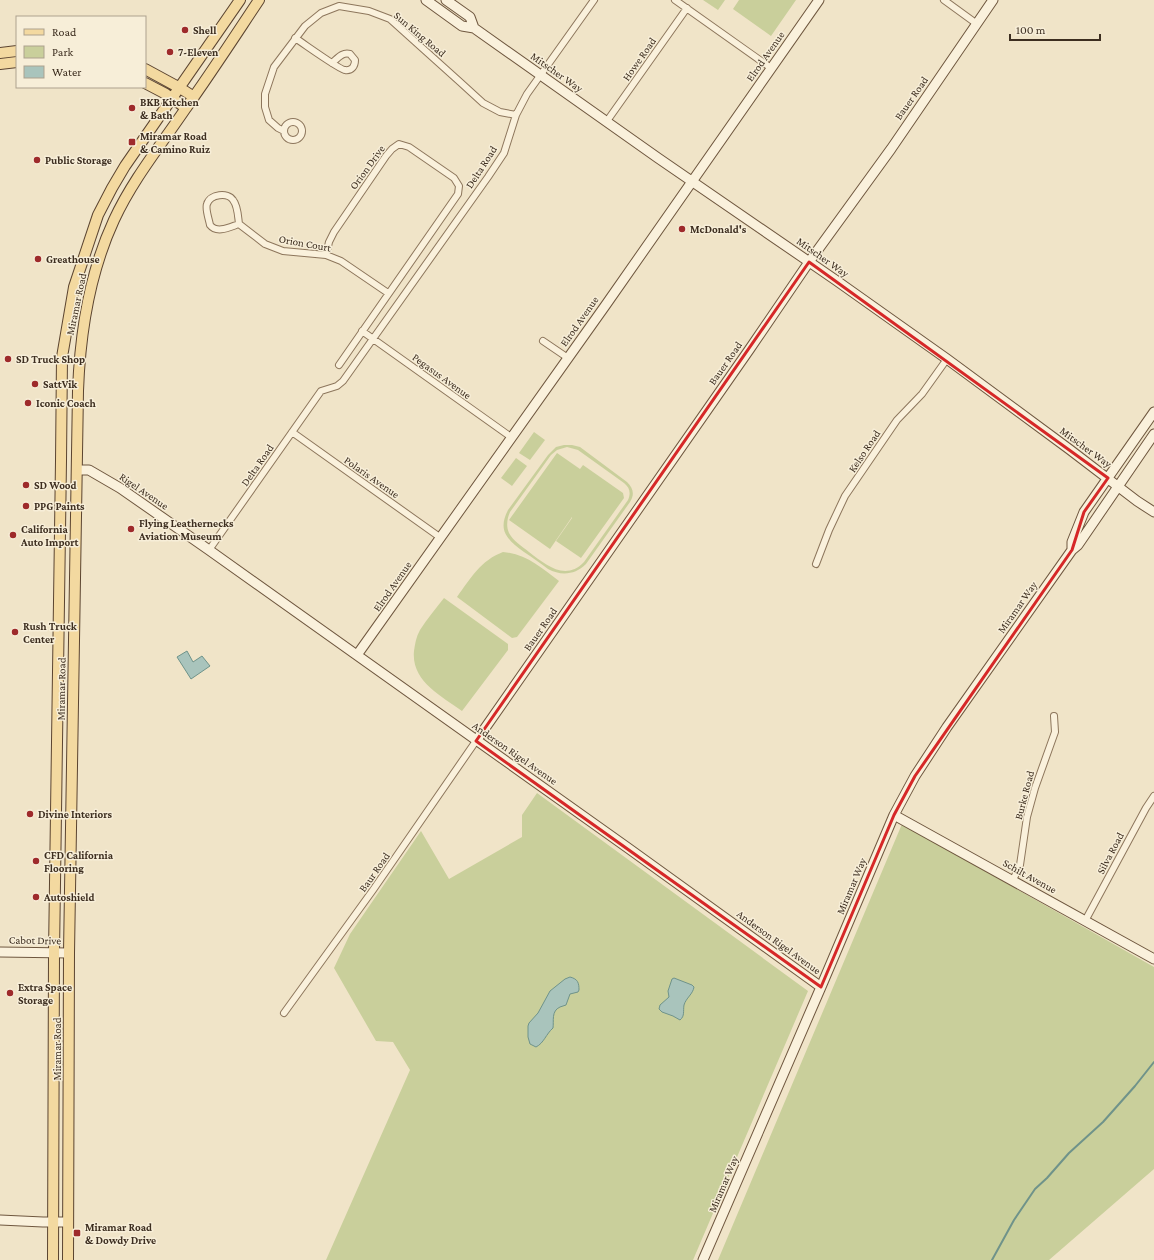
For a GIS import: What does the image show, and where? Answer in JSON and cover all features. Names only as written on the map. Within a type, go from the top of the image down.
[{"type":"main road","name":"Miramar Road","points":[[53,1260],[54,953],[62,357],[74,288],[98,215],[125,166],[240,0]]},
{"type":"main road","name":"Miramar Road","points":[[68,1260],[69,953],[79,360],[83,322],[98,262],[113,221],[126,196],[138,175],[194,97],[259,0]]},
{"type":"main road","points":[[0,53],[16,50]]},
{"type":"main road","points":[[0,64],[16,62]]},
{"type":"main road","points":[[146,70],[194,97]]},
{"type":"main road","points":[[146,84],[186,108]]},
{"type":"street","name":"Mitscher Way","points":[[426,0],[462,26],[474,28],[809,262],[947,360],[1154,512]]},
{"type":"street","name":"Mitscher Way","points":[[446,0],[470,17],[474,28]]},
{"type":"street","name":"Delta Road","points":[[209,550],[321,391],[337,386],[343,381],[504,153],[516,115],[527,94],[594,0]]},
{"type":"street","points":[[675,0],[771,68]]},
{"type":"street","name":"Elrod Avenue","points":[[357,656],[819,0]]},
{"type":"street","points":[[944,0],[977,24]]},
{"type":"street","name":"Bauer Road","points":[[476,741],[993,0]]},
{"type":"street","name":"Sun King Road","points":[[284,131],[269,120],[265,107],[265,94],[274,67],[305,26],[321,13],[339,6],[369,11],[390,19],[483,104],[500,112],[516,115]]},
{"type":"street","name":"Howe Road","points":[[607,121],[687,8]]},
{"type":"street","points":[[295,38],[332,63]]},
{"type":"street","name":"Orion Drive","points":[[326,255],[329,242],[334,232],[386,156],[399,144],[409,148],[454,178],[459,186],[458,194]]},
{"type":"street","name":"Delta Road","points":[[339,365],[458,194]]},
{"type":"street","points":[[226,195],[230,197],[235,203],[239,224],[218,230],[211,227],[206,206],[209,200],[215,196],[226,195]]},
{"type":"street","name":"Orion Court","points":[[239,224],[265,244],[283,251],[326,255],[341,261],[388,293]]},
{"type":"street","name":"Pegasus Avenue","points":[[362,331],[511,437]]},
{"type":"street","points":[[543,341],[568,358]]},
{"type":"street","name":"Kelso Road","points":[[816,564],[829,530],[845,496],[897,420],[922,394],[947,360]]},
{"type":"street","name":"Miramar Way","points":[[1072,550],[1072,542],[1084,512],[1154,412]]},
{"type":"street","name":"Polaris Avenue","points":[[292,432],[441,538]]},
{"type":"street","name":"Miramar Way","points":[[703,1260],[894,815],[915,776],[947,727],[1072,550],[1078,545],[1154,434]]},
{"type":"street","name":"Rigel Avenue","points":[[77,470],[89,470],[113,484],[195,540]]},
{"type":"street","name":"Anderson Rigel Avenue","points":[[195,540],[821,987]]},
{"type":"street","name":"Burke Road","points":[[1013,880],[1020,865],[1026,823],[1033,795],[1055,732],[1054,716]]},
{"type":"street","name":"Baur Road","points":[[284,1012],[373,890],[476,741]]},
{"type":"street","name":"Silva Road","points":[[1085,921],[1146,808],[1154,796]]},
{"type":"street","name":"Schilt Avenue","points":[[894,815],[1154,959]]},
{"type":"street","name":"Cabot Drive","points":[[0,952],[69,953]]},
{"type":"street","points":[[0,1220],[68,1222]]},
{"type":"highlighted area","points":[[809,262],[1108,478],[1084,512],[1072,550],[915,776],[894,815],[821,987],[476,741]]},
{"type":"green space","points":[[703,0],[725,0],[718,10]]},
{"type":"green space","points":[[739,0],[796,0],[771,36],[733,9]]},
{"type":"green space","points":[[534,432],[545,440],[530,460],[519,453]]},
{"type":"green space","points":[[572,445],[580,447],[627,482],[633,491],[630,502],[586,564],[582,568],[568,573],[558,573],[548,569],[513,543],[509,539],[504,529],[505,517],[508,510],[548,455],[556,447]],"holes":[[[567,447],[578,450],[624,483],[629,489],[629,495],[628,500],[584,562],[577,568],[570,571],[562,571],[548,566],[515,541],[507,528],[508,520],[510,512],[551,455],[557,450]]]},
{"type":"green space","points":[[557,453],[580,469],[583,465],[623,493],[624,498],[581,558],[556,541],[572,517],[550,549],[509,520]]},
{"type":"green space","points":[[516,458],[527,466],[512,486],[501,478]]},
{"type":"green space","points":[[503,552],[512,553],[527,559],[559,581],[517,637],[512,638],[457,597],[471,577],[482,565],[495,555]]},
{"type":"green space","points":[[444,598],[508,644],[508,650],[462,711],[429,687],[417,671],[414,662],[414,648],[419,633]]},
{"type":"green space","points":[[537,793],[808,991],[693,1260],[326,1260],[410,1070],[393,1042],[376,1041],[334,968],[350,934],[421,831],[449,879],[522,837],[522,815]]},
{"type":"green space","points":[[902,824],[1154,967],[1154,1169],[1049,1260],[718,1260]]},
{"type":"water","points":[[187,651],[193,662],[202,656],[210,666],[191,679],[177,657]]},
{"type":"water","points":[[570,977],[578,982],[578,992],[570,994],[566,1005],[555,1011],[553,1028],[541,1043],[536,1047],[530,1044],[528,1037],[529,1023],[538,1013],[550,991],[565,979]]},
{"type":"water","points":[[674,978],[694,987],[684,1005],[683,1015],[680,1020],[662,1012],[659,1009],[660,1005],[669,997],[668,991],[672,979]]},
{"type":"waterway","points":[[992,1260],[1014,1220],[1035,1189],[1069,1153],[1103,1122],[1154,1062]]},
{"type":"place","name":"Shell","points":[[185,30]]},
{"type":"place","name":"7-Eleven","points":[[170,52]]},
{"type":"place","name":"BKB Kitchen & Bath","points":[[132,108]]},
{"type":"place","name":"Miramar Road & Camino Ruiz","points":[[132,142]]},
{"type":"place","name":"Public Storage","points":[[37,160]]},
{"type":"place","name":"McDonald's","points":[[682,229]]},
{"type":"place","name":"Greathouse","points":[[38,259]]},
{"type":"place","name":"SD Truck Shop","points":[[8,359]]},
{"type":"place","name":"SattVik","points":[[35,384]]},
{"type":"place","name":"Iconic Coach","points":[[28,403]]},
{"type":"place","name":"SD Wood","points":[[26,485]]},
{"type":"place","name":"PPG Paints","points":[[26,506]]},
{"type":"place","name":"Flying Leathernecks Aviation Museum","points":[[131,529]]},
{"type":"place","name":"California Auto Import","points":[[13,535]]},
{"type":"place","name":"Rush Truck Center","points":[[15,632]]},
{"type":"place","name":"Divine Interiors","points":[[30,814]]},
{"type":"place","name":"CFD California Flooring","points":[[36,861]]},
{"type":"place","name":"Autoshield","points":[[36,897]]},
{"type":"place","name":"Extra Space Storage","points":[[10,993]]},
{"type":"place","name":"Miramar Road & Dowdy Drive","points":[[77,1233]]}]
